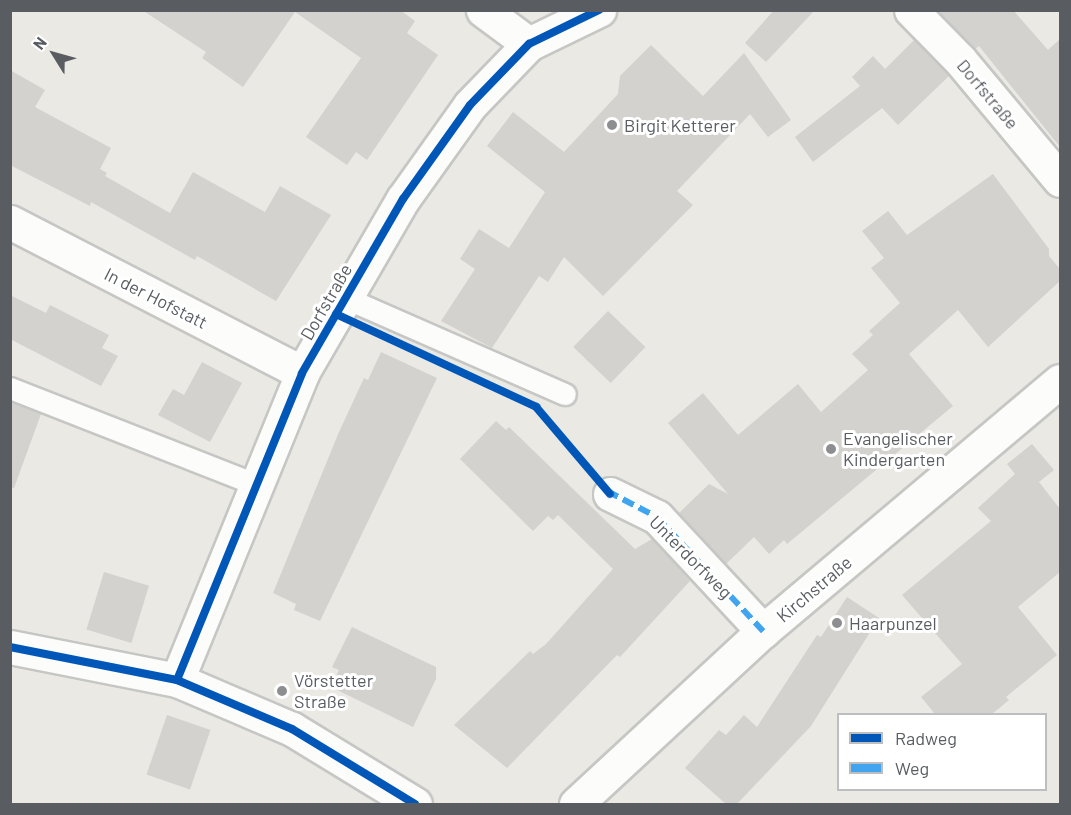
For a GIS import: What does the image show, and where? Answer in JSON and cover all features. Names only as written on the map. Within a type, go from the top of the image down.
[{"type":"street","points":[[483,10],[529,44]]},
{"type":"street","name":"Dorfstraße","points":[[177,680],[302,373],[403,199],[470,105],[529,44],[599,10]]},
{"type":"street","name":"Dorfstraße","points":[[912,10],[960,60],[1060,180]]},
{"type":"street","name":"In der Hofstatt","points":[[10,222],[302,373]]},
{"type":"street","name":"Kirchstraße","points":[[576,804],[763,631],[1060,381]]},
{"type":"street","name":"Unterdorfweg","points":[[610,494],[657,517],[763,631]]},
{"type":"street","points":[[10,647],[177,680],[292,729],[402,801]]},
{"type":"lane","points":[[346,298],[565,394]]},
{"type":"lane","points":[[10,388],[257,485]]},
{"type":"building","points":[[142,10],[400,10],[415,21],[407,33],[438,55],[367,160],[356,152],[347,165],[306,137],[361,58],[295,12],[243,87],[202,58],[206,52]]},
{"type":"building","points":[[774,10],[815,10],[766,62],[745,43]]},
{"type":"building","points":[[943,10],[1013,10],[1048,50],[1060,39],[1060,147],[979,46],[975,49],[940,13]]},
{"type":"building","points":[[914,40],[949,76],[898,125],[882,108],[813,162],[795,137],[860,86],[852,77],[873,56],[885,69]]},
{"type":"building","points":[[651,45],[703,96],[744,53],[791,120],[768,137],[750,114],[677,191],[693,205],[603,296],[564,257],[548,282],[539,276],[492,348],[441,321],[475,269],[460,259],[479,229],[509,248],[545,192],[487,146],[513,112],[564,152],[618,94],[620,76]]},
{"type":"building","points":[[10,70],[45,90],[35,107],[111,148],[100,169],[107,173],[105,176],[170,213],[193,172],[265,212],[280,186],[331,215],[276,301],[197,256],[195,260],[91,202],[90,206],[10,165]]},
{"type":"building","points":[[993,174],[1049,249],[1049,256],[1060,269],[1060,281],[988,347],[958,310],[909,354],[953,406],[787,544],[784,540],[769,554],[754,537],[726,564],[679,513],[709,484],[728,494],[668,423],[703,393],[738,435],[798,384],[821,412],[868,370],[852,354],[873,335],[869,331],[900,303],[871,268],[884,258],[862,231],[888,211],[907,235]]},
{"type":"building","points":[[10,295],[46,313],[50,305],[109,335],[102,348],[118,356],[101,386],[10,339]]},
{"type":"building","points":[[608,311],[645,347],[611,383],[573,347]]},
{"type":"building","points":[[381,352],[437,378],[320,621],[294,610],[296,604],[273,593],[339,432],[364,378],[368,380]]},
{"type":"building","points":[[202,362],[242,383],[210,442],[158,415],[173,389],[184,395]]},
{"type":"building","points":[[10,402],[41,414],[14,488],[10,487]]},
{"type":"building","points":[[496,421],[506,430],[509,427],[635,549],[652,539],[690,581],[620,657],[617,655],[507,768],[454,725],[530,651],[533,654],[546,644],[613,569],[558,515],[553,520],[548,516],[533,531],[460,459]]},
{"type":"building","points":[[1032,444],[1054,470],[1039,482],[1060,509],[1060,572],[1018,607],[1057,655],[1006,697],[1009,700],[993,713],[934,713],[921,697],[962,664],[902,595],[991,521],[978,508],[1015,474],[1007,464]]},
{"type":"building","points":[[104,572],[149,586],[131,643],[86,629]]},
{"type":"building","points":[[847,597],[879,618],[811,726],[737,804],[726,804],[685,768],[719,730],[726,735],[744,715],[757,727],[817,635],[821,637]]},
{"type":"building","points":[[352,627],[436,667],[436,679],[413,727],[331,687],[339,670],[332,667]]},
{"type":"building","points":[[167,715],[210,730],[190,790],[146,775]]},
{"type":"marked path","points":[[607,491],[657,517],[763,631]]},
{"type":"cycle path","points":[[177,680],[302,373],[403,199],[470,105],[529,44],[599,10]]},
{"type":"cycle path","points":[[336,314],[536,407],[610,494]]},
{"type":"cycle path","points":[[10,647],[177,680],[292,729],[415,804]]},
{"type":"place","name":"Birgit Ketterer","points":[[612,125]]},
{"type":"place","name":"Evangelischer Kindergarten","points":[[831,449]]},
{"type":"place","name":"Haarpunzel","points":[[837,623]]},
{"type":"place","name":"Vörstetter Straße","points":[[282,691]]}]
